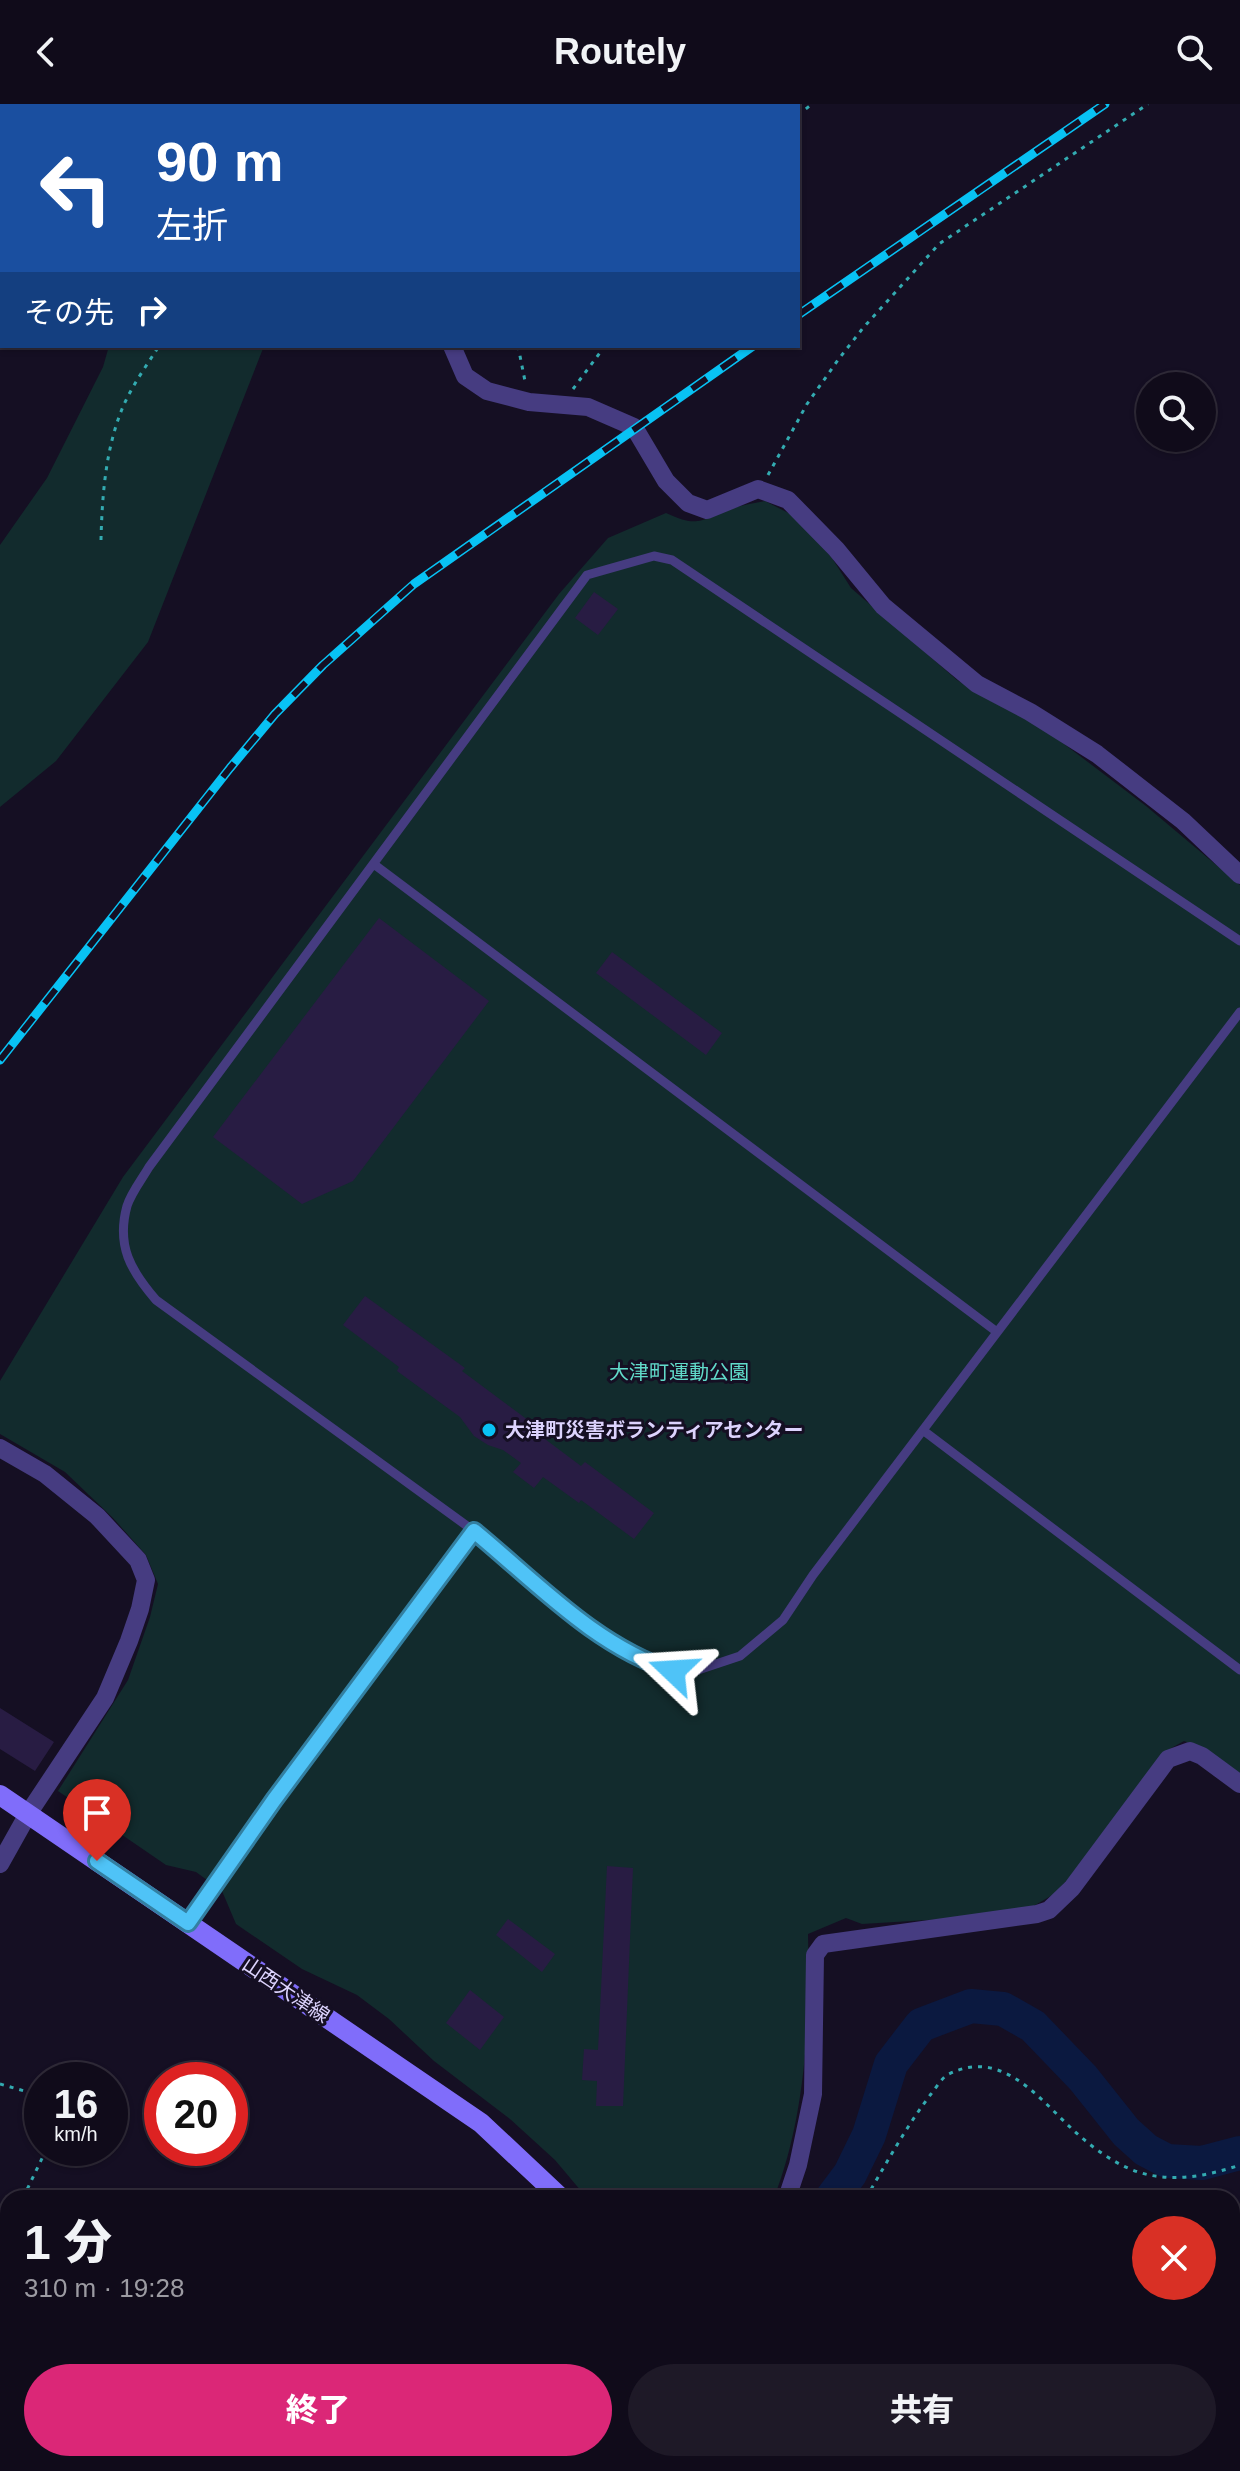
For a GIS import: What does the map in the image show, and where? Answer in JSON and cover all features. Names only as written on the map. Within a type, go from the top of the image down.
[{"type":"main road","name":"山西大津線","points":[[0,1795],[481,2123],[552,2190]]},
{"type":"street","points":[[453,348],[465,376],[487,391],[529,402],[588,407],[634,427],[666,481],[688,503],[707,510],[758,489],[788,500],[836,549],[883,606],[966,675],[1097,754],[1183,821],[1240,875]]},
{"type":"street","points":[[0,1448],[45,1474],[97,1516],[138,1560],[146,1580],[137,1620],[105,1698],[28,1814],[0,1864]]},
{"type":"street","points":[[188,1923],[274,1800],[474,1531]]},
{"type":"street","points":[[790,2190],[813,2094],[815,1955],[823,1944],[1049,1910],[1072,1888],[1168,1759],[1177,1755],[1190,1751],[1202,1756],[1240,1784]]},
{"type":"lane","points":[[1240,941],[672,560],[654,556],[587,575],[149,1167],[127,1204],[123,1243],[135,1276],[156,1300],[474,1531],[609,1643],[646,1663],[673,1671],[695,1671],[740,1656],[783,1620],[813,1575],[1240,1012]]},
{"type":"lane","points":[[375,865],[997,1332]]},
{"type":"lane","points":[[924,1431],[1240,1670]]},
{"type":"path","points":[[758,489],[778,460],[807,404],[838,360],[939,244],[1148,104]]},
{"type":"path","points":[[101,540],[109,452],[120,414],[158,348]]},
{"type":"path","points":[[518,348],[529,402]]},
{"type":"path","points":[[561,405],[604,348]]},
{"type":"path","points":[[871,2190],[909,2123],[945,2076],[979,2067],[1010,2073],[1103,2154],[1137,2171],[1169,2178],[1211,2174],[1240,2165]]},
{"type":"path","points":[[0,2084],[24,2091]]},
{"type":"path","points":[[27,2190],[38,2166]]},
{"type":"green space","points":[[108,348],[263,348],[148,642],[56,761],[0,807],[0,545],[47,478],[103,367]]},
{"type":"green space","name":"大津町運動公園","points":[[765,501],[798,518],[832,558],[851,588],[957,680],[1039,725],[1146,806],[1240,885],[1240,1775],[1205,1749],[1184,1741],[1166,1751],[1070,1877],[1054,1894],[1032,1907],[961,1918],[862,1924],[846,1918],[808,1934],[804,2068],[793,2134],[777,2190],[580,2190],[555,2160],[510,2119],[434,2061],[389,2019],[357,1995],[302,1969],[236,1924],[222,1891],[196,1872],[166,1865],[58,1791],[128,1680],[158,1584],[146,1555],[65,1472],[0,1434],[0,1381],[123,1177],[559,594],[608,538],[666,513],[686,521],[700,521],[733,508]]},
{"type":"building","points":[[594,592],[618,609],[598,635],[575,618]]},
{"type":"building","points":[[379,918],[489,1001],[353,1181],[302,1204],[213,1137]]},
{"type":"building","points":[[612,952],[722,1033],[706,1055],[596,973]]},
{"type":"building","points":[[365,1296],[465,1368],[462,1371],[544,1432],[541,1436],[581,1466],[585,1462],[654,1513],[634,1539],[543,1477],[534,1488],[513,1472],[521,1463],[474,1436],[460,1417],[397,1371],[399,1367],[343,1325]]},
{"type":"building","points":[[0,1708],[54,1742],[35,1771],[0,1749]]},
{"type":"building","points":[[607,1866],[633,1868],[623,2106],[596,2106],[597,2081],[582,2080],[584,2049],[598,2050]]},
{"type":"building","points":[[508,1919],[555,1954],[542,1972],[496,1935]]},
{"type":"building","points":[[470,1990],[504,2017],[480,2050],[446,2023]]},
{"type":"waterway","points":[[838,2190],[850,2174],[869,2135],[891,2064],[921,2025],[971,2006],[1003,2009],[1033,2026],[1083,2078],[1126,2132],[1146,2150],[1167,2161],[1202,2163],[1240,2153]]},
{"type":"railway","points":[[800,314],[1105,104]]},
{"type":"railway","points":[[0,1060],[230,768],[275,714],[323,665],[414,584],[750,348]]},
{"type":"place","name":"大津町災害ボランティアセンター","points":[[489,1430]]},
{"type":"route","points":[[97,1861],[188,1923],[274,1800],[474,1531],[609,1643],[646,1663],[673,1671]]}]
